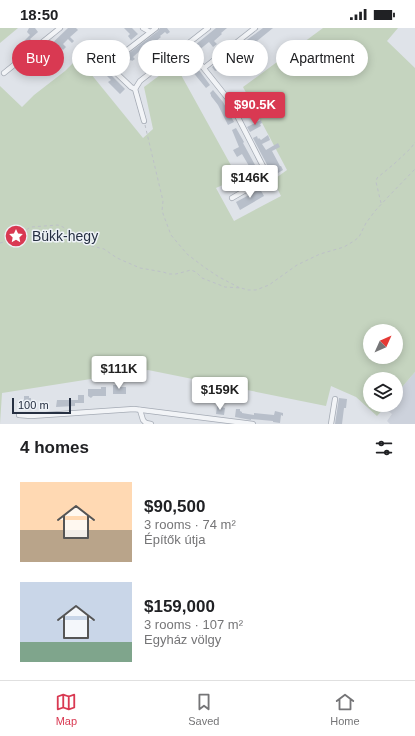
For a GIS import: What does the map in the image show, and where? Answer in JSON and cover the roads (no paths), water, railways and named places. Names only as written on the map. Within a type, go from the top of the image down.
[{"type":"street","points":[[4,73],[60,28]]},
{"type":"street","points":[[143,28],[150,32]]},
{"type":"street","points":[[130,48],[156,28]]},
{"type":"street","points":[[193,40],[208,28]]},
{"type":"street","points":[[232,198],[263,180],[267,174],[229,100],[204,68],[255,28]]},
{"type":"street","points":[[119,76],[135,89],[144,121]]},
{"type":"street","points":[[135,89],[140,81],[147,76]]},
{"type":"street","points":[[330,424],[335,399]]},
{"type":"street","points":[[19,415],[31,416],[134,409],[253,424]]},
{"type":"street","points":[[140,410],[143,420],[146,423],[151,424]]},
{"type":"place","name":"Bükk-hegy","points":[[16,236]]}]
